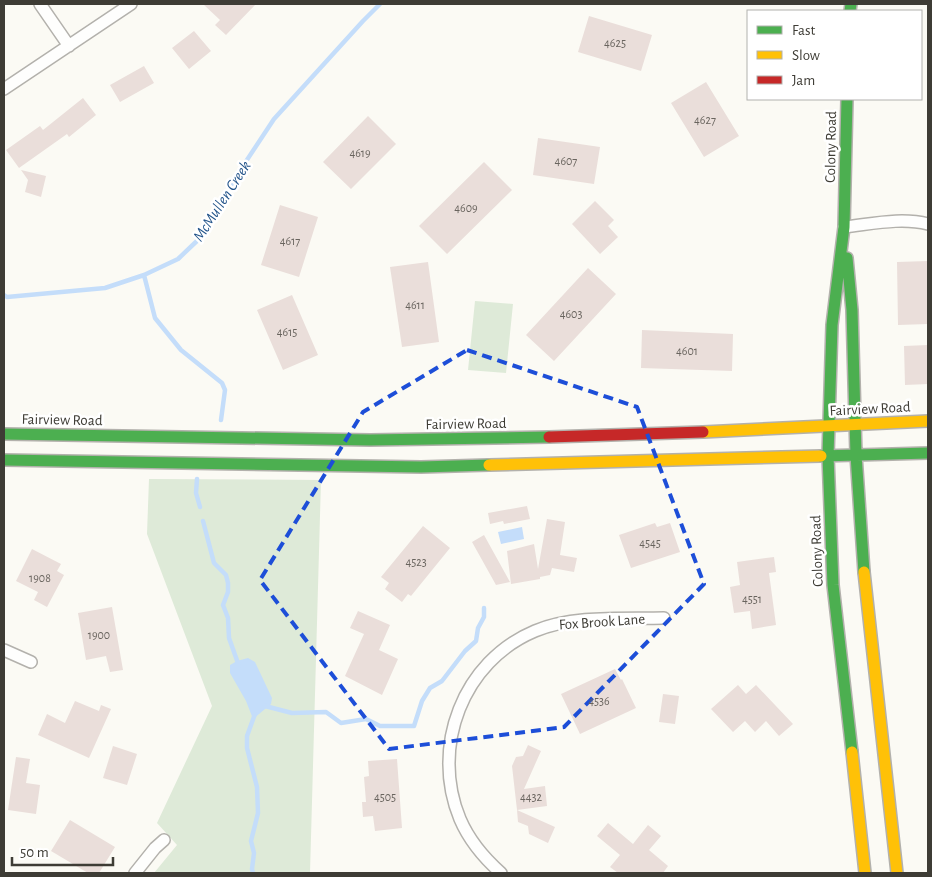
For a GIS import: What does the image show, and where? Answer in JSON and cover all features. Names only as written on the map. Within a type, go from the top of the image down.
[{"type":"main road","name":"Colony Road","points":[[847,100],[844,227],[832,325],[828,456],[833,585],[865,873]]},
{"type":"main road","name":"Colony Road","points":[[844,227],[852,310],[856,455],[865,584],[897,873]]},
{"type":"main road","name":"Fairview Road","points":[[4,434],[244,439],[420,440],[828,427],[928,421]]},
{"type":"main road","points":[[4,460],[421,467],[928,453]]},
{"type":"street","points":[[40,4],[69,46]]},
{"type":"street","points":[[4,89],[131,4]]},
{"type":"street","points":[[844,227],[895,221],[917,221],[928,224]]},
{"type":"street","name":"Fox Brook Lane","points":[[501,873],[469,836],[460,818],[450,783],[449,747],[452,729],[462,701],[478,674],[504,649],[535,631],[572,621],[664,618]]},
{"type":"street","points":[[4,650],[31,662]]},
{"type":"street","points":[[135,873],[164,840]]},
{"type":"highlighted area","points":[[467,350],[637,407],[704,584],[564,727],[389,749],[260,580],[363,412]]},
{"type":"green space","points":[[475,301],[513,304],[506,373],[468,370]]},
{"type":"green space","points":[[149,479],[321,480],[310,873],[154,873],[177,845],[157,823],[212,706],[147,534]]},
{"type":"water","points":[[522,527],[524,539],[501,544],[498,532]]},
{"type":"water","points":[[248,658],[255,662],[272,698],[271,704],[253,719],[246,701],[230,673],[230,665]]},
{"type":"building","points":[[203,4],[256,4],[226,35],[215,25],[220,20]]},
{"type":"building","points":[[589,16],[652,35],[641,71],[578,52]]},
{"type":"building","points":[[194,31],[211,51],[189,69],[172,48]]},
{"type":"building","points":[[144,66],[154,83],[120,102],[110,85]]},
{"type":"building","points":[[706,82],[739,136],[704,157],[671,103]]},
{"type":"building","points":[[83,98],[96,115],[69,137],[67,134],[19,168],[6,150],[40,126],[43,130]]},
{"type":"building","points":[[368,116],[396,144],[351,189],[323,162]]},
{"type":"building","points":[[538,138],[600,147],[594,184],[533,175]]},
{"type":"building","points":[[484,162],[512,190],[447,254],[419,226]]},
{"type":"building","points":[[21,170],[46,176],[41,197],[25,192],[28,180]]},
{"type":"building","points":[[595,201],[614,220],[608,226],[618,237],[600,254],[572,224]]},
{"type":"building","points":[[280,205],[318,217],[299,277],[261,265]]},
{"type":"building","points":[[928,261],[928,324],[898,325],[897,262]]},
{"type":"building","points":[[428,262],[439,342],[402,347],[390,267]]},
{"type":"building","points":[[588,268],[616,294],[554,361],[526,335]]},
{"type":"building","points":[[292,295],[318,355],[283,370],[257,310]]},
{"type":"building","points":[[642,330],[733,334],[732,371],[641,368]]},
{"type":"building","points":[[928,345],[928,384],[905,385],[904,346]]},
{"type":"building","points":[[527,506],[530,519],[504,524],[503,521],[490,524],[488,513]]},
{"type":"building","points":[[547,519],[565,522],[560,555],[577,558],[574,572],[552,568],[550,575],[540,577],[540,579],[511,584],[507,551],[534,544],[538,569]]},
{"type":"building","points":[[655,523],[657,527],[670,523],[680,552],[631,568],[619,535]]},
{"type":"building","points":[[423,526],[450,548],[411,596],[408,594],[402,602],[385,589],[389,583],[381,577]]},
{"type":"building","points":[[484,535],[510,582],[496,585],[472,542]]},
{"type":"building","points":[[32,549],[61,564],[57,571],[64,575],[47,607],[34,600],[38,592],[16,581]]},
{"type":"building","points":[[774,557],[776,572],[769,573],[776,625],[752,629],[750,611],[734,613],[730,587],[740,585],[737,562]]},
{"type":"building","points":[[112,607],[123,670],[110,672],[106,656],[86,660],[78,613]]},
{"type":"building","points":[[358,611],[390,625],[379,650],[398,659],[382,695],[345,676],[364,634],[350,628]]},
{"type":"building","points":[[615,669],[636,708],[580,734],[561,694]]},
{"type":"building","points":[[738,685],[746,694],[756,685],[793,724],[779,736],[766,721],[755,732],[745,721],[733,732],[711,709]]},
{"type":"building","points":[[663,694],[679,696],[675,724],[659,722]]},
{"type":"building","points":[[75,701],[99,711],[101,705],[111,709],[89,758],[38,735],[47,714],[65,723]]},
{"type":"building","points":[[528,745],[541,751],[524,789],[545,786],[547,806],[517,810],[512,766],[516,757],[523,756]]},
{"type":"building","points":[[113,746],[137,754],[127,785],[103,778]]},
{"type":"building","points":[[16,757],[30,759],[26,783],[40,785],[36,814],[8,810]]},
{"type":"building","points":[[397,759],[402,828],[375,831],[373,816],[363,817],[362,802],[366,802],[364,777],[369,776],[368,761]]},
{"type":"building","points":[[517,810],[555,827],[548,843],[529,834],[528,826],[518,822]]},
{"type":"building","points":[[70,820],[115,847],[99,873],[88,873],[51,851]]},
{"type":"building","points":[[608,823],[633,844],[648,825],[661,836],[649,850],[668,866],[663,873],[618,873],[610,867],[620,855],[597,836]]},
{"type":"waterway","name":"McMullen Creek","points":[[4,295],[7,297],[105,288],[144,275],[178,259],[199,239],[218,211],[235,178],[274,119],[380,4]]},
{"type":"waterway","points":[[144,275],[155,318],[181,350],[222,383],[225,390],[221,420]]},
{"type":"waterway","points":[[197,479],[196,493],[200,507]]},
{"type":"waterway","points":[[203,521],[214,563],[226,575],[228,583],[228,592],[223,605],[228,618],[229,638],[239,666]]},
{"type":"waterway","points":[[265,706],[292,713],[326,712],[341,723],[366,719],[380,726],[414,726],[422,701],[430,688],[442,681],[465,651],[476,641],[478,628],[484,617],[484,608]]},
{"type":"waterway","points":[[253,873],[254,853],[251,841],[258,813],[257,787],[247,748],[247,736],[255,714]]},
{"type":"traffic: fast","points":[[850,10],[851,4]]},
{"type":"traffic: fast","points":[[847,100],[844,227],[832,325],[828,456],[833,585],[852,752]]},
{"type":"traffic: fast","points":[[847,258],[852,310],[856,455],[864,572]]},
{"type":"traffic: fast","points":[[4,434],[370,440],[549,437]]},
{"type":"traffic: fast","points":[[821,456],[928,453]]},
{"type":"traffic: fast","points":[[4,460],[421,467],[489,465]]},
{"type":"traffic: slow","points":[[703,432],[928,421]]},
{"type":"traffic: slow","points":[[489,465],[821,456]]},
{"type":"traffic: slow","points":[[864,572],[897,873]]},
{"type":"traffic: slow","points":[[852,752],[865,873]]},
{"type":"traffic: jam","points":[[549,437],[703,432]]}]
